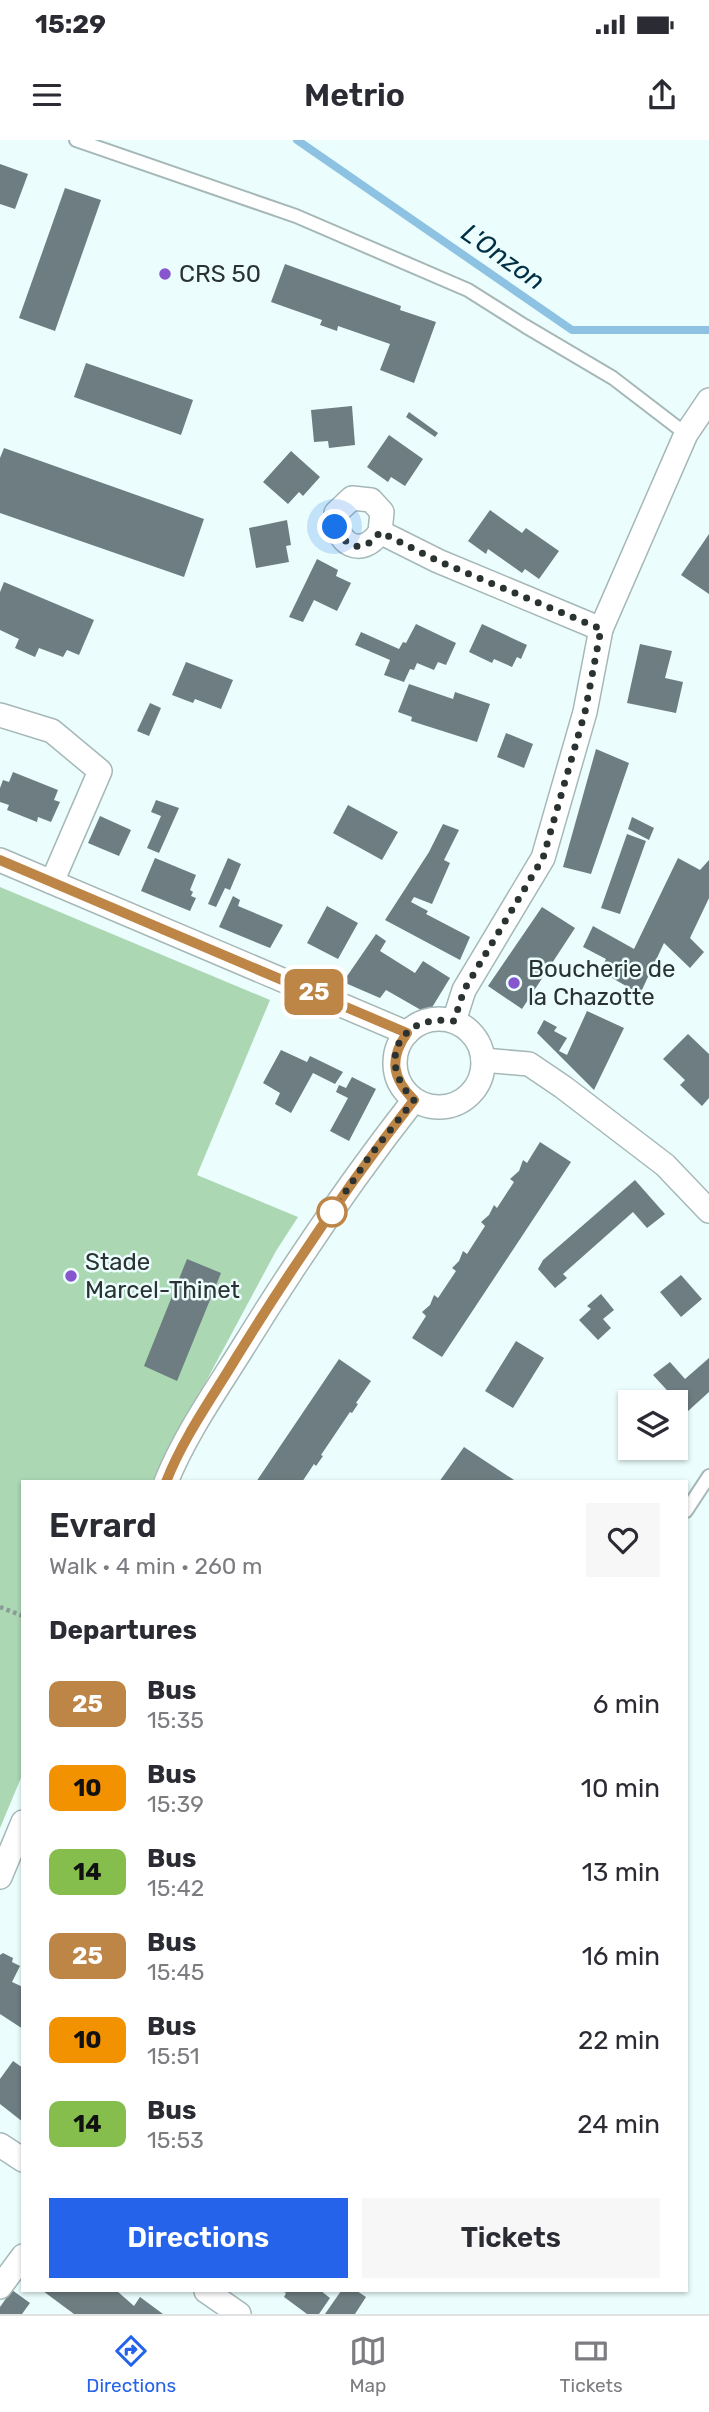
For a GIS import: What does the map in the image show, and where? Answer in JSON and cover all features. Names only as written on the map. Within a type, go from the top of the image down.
[{"type":"street","points":[[454,1021],[464,990],[543,858],[585,712],[601,629],[686,434],[709,400]]},
{"type":"street","points":[[380,532],[438,561],[601,629]]},
{"type":"street","points":[[0,715],[52,732],[100,771],[52,882]]},
{"type":"street","points":[[0,860],[407,1033]]},
{"type":"street","points":[[437,1018],[454,1021],[468,1030],[479,1044],[483,1060],[481,1076],[473,1091],[461,1101],[445,1107],[429,1106],[414,1100],[400,1082],[395,1060],[398,1046],[407,1033],[420,1023],[437,1018]]},
{"type":"street","points":[[483,1060],[528,1064],[563,1087],[665,1165],[709,1211]]},
{"type":"street","points":[[167,1480],[205,1407],[268,1307],[369,1157],[414,1100]]},
{"type":"street","points":[[0,1877],[21,1827]]},
{"type":"street","points":[[0,2145],[21,2159]]},
{"type":"street","points":[[0,2287],[21,2259]]},
{"type":"street","points":[[207,2292],[239,2314]]},
{"type":"lane","points":[[76,140],[296,216],[468,290],[524,327],[613,379],[686,434]]},
{"type":"lane","points":[[688,1508],[709,1476]]},
{"type":"path","points":[[0,1607],[21,1615]]},
{"type":"green space","points":[[0,887],[270,1000],[197,1175],[298,1217],[276,1251],[153,1480],[21,1480],[21,1778],[0,1828]]},
{"type":"building","points":[[0,164],[28,174],[15,209],[0,204]]},
{"type":"building","points":[[65,188],[101,200],[55,331],[19,318]]},
{"type":"building","points":[[285,264],[401,306],[400,310],[436,322],[414,383],[380,370],[390,344],[338,326],[337,331],[320,325],[322,320],[271,302]]},
{"type":"building","points":[[86,363],[193,400],[181,435],[74,397]]},
{"type":"building","points":[[352,406],[355,445],[329,448],[328,441],[314,442],[311,410]]},
{"type":"building","points":[[409,412],[438,433],[435,437],[406,417]]},
{"type":"building","points":[[389,435],[423,459],[405,486],[391,477],[388,482],[367,467]]},
{"type":"building","points":[[4,448],[204,519],[184,577],[0,513],[0,458]]},
{"type":"building","points":[[291,451],[320,477],[303,496],[299,492],[288,504],[263,482]]},
{"type":"building","points":[[490,510],[522,533],[526,528],[559,551],[539,579],[525,569],[522,573],[488,549],[486,554],[468,541]]},
{"type":"building","points":[[287,520],[291,545],[286,546],[289,562],[256,568],[249,528]]},
{"type":"building","points":[[709,534],[709,594],[681,575]]},
{"type":"building","points":[[317,559],[338,570],[336,576],[351,583],[337,611],[314,600],[303,622],[289,617]]},
{"type":"building","points":[[4,582],[94,620],[79,655],[67,650],[63,657],[39,648],[35,657],[15,648],[19,639],[0,630],[0,592]]},
{"type":"building","points":[[416,624],[456,643],[446,665],[438,662],[434,670],[417,663],[414,670],[410,669],[404,682],[384,675],[390,660],[355,645],[361,632],[399,649],[403,642],[406,643]]},
{"type":"building","points":[[482,624],[527,645],[521,659],[517,657],[512,667],[494,659],[492,663],[469,652]]},
{"type":"building","points":[[640,644],[672,651],[665,678],[683,682],[676,713],[627,703]]},
{"type":"building","points":[[186,662],[233,680],[221,709],[195,699],[193,703],[172,695]]},
{"type":"building","points":[[409,684],[453,699],[455,692],[490,704],[477,742],[411,721],[412,717],[398,712]]},
{"type":"building","points":[[150,703],[161,708],[149,736],[137,731]]},
{"type":"building","points":[[506,733],[533,744],[524,768],[497,757]]},
{"type":"building","points":[[596,749],[629,763],[591,874],[563,867]]},
{"type":"building","points":[[13,772],[58,790],[54,800],[60,802],[51,822],[38,817],[37,822],[7,810],[9,805],[0,802],[3,780],[9,782]]},
{"type":"building","points":[[156,800],[179,808],[159,853],[147,848],[161,816],[151,812]]},
{"type":"building","points":[[348,805],[398,832],[382,860],[333,833]]},
{"type":"building","points":[[100,816],[131,830],[119,856],[88,843]]},
{"type":"building","points":[[632,817],[654,828],[649,840],[628,829]]},
{"type":"building","points":[[443,824],[459,830],[444,860],[450,863],[432,904],[414,897],[411,902],[428,911],[426,914],[470,937],[460,960],[385,920],[429,852]]},
{"type":"building","points":[[627,834],[646,841],[620,914],[601,908]]},
{"type":"building","points":[[155,858],[196,875],[190,890],[193,892],[191,896],[196,898],[190,911],[141,891]]},
{"type":"building","points":[[228,858],[241,864],[230,890],[225,888],[216,907],[208,904]]},
{"type":"building","points":[[678,858],[700,870],[709,860],[709,898],[690,938],[704,952],[690,968],[664,943],[640,994],[600,971],[606,959],[583,947],[593,926],[634,949]]},
{"type":"building","points":[[233,896],[240,900],[238,906],[283,925],[270,948],[219,927]]},
{"type":"building","points":[[327,906],[358,923],[338,959],[307,943]]},
{"type":"building","points":[[542,907],[575,928],[522,1009],[488,986]]},
{"type":"building","points":[[376,934],[386,941],[380,951],[415,973],[423,961],[450,978],[428,1014],[386,990],[380,998],[343,982]]},
{"type":"building","points":[[587,1011],[624,1028],[594,1090],[537,1033],[544,1020],[557,1027],[554,1031],[567,1038],[559,1051],[567,1055]]},
{"type":"building","points":[[688,1034],[709,1054],[709,1098],[702,1106],[680,1085],[685,1080],[663,1059]]},
{"type":"building","points":[[281,1050],[307,1062],[310,1056],[343,1072],[335,1084],[313,1073],[291,1113],[275,1104],[280,1093],[263,1083]]},
{"type":"building","points":[[352,1077],[376,1089],[349,1141],[330,1131],[348,1098],[336,1092],[339,1085],[346,1088]]},
{"type":"building","points":[[540,1142],[571,1162],[442,1357],[412,1338],[426,1316],[422,1312],[430,1305],[434,1295],[438,1298],[456,1271],[452,1268],[463,1251],[467,1254],[485,1226],[481,1222],[489,1215],[494,1205],[497,1208],[514,1182],[510,1179],[519,1171],[523,1160],[527,1163]]},
{"type":"building","points":[[635,1180],[665,1214],[647,1228],[633,1212],[563,1274],[567,1278],[555,1288],[538,1269],[543,1260]]},
{"type":"building","points":[[187,1259],[221,1273],[177,1381],[144,1366]]},
{"type":"building","points":[[681,1275],[702,1299],[681,1317],[660,1292]]},
{"type":"building","points":[[601,1294],[614,1310],[603,1319],[611,1328],[598,1340],[579,1320],[591,1309],[587,1306]]},
{"type":"building","points":[[516,1341],[544,1358],[513,1408],[485,1391]]},
{"type":"building","points":[[709,1358],[709,1392],[688,1411],[688,1390],[667,1390],[653,1375],[670,1362],[685,1379]]},
{"type":"building","points":[[339,1359],[371,1381],[352,1413],[350,1412],[321,1455],[323,1456],[303,1480],[257,1480]]},
{"type":"building","points":[[464,1447],[514,1480],[440,1480]]},
{"type":"building","points":[[3,1953],[13,1958],[12,1962],[20,1966],[12,1982],[21,1986],[21,2028],[0,2014],[0,1955]]},
{"type":"building","points":[[13,2061],[21,2067],[21,2120],[0,2104],[0,2079]]},
{"type":"building","points":[[12,2290],[30,2303],[22,2314],[0,2314],[0,2307]]},
{"type":"building","points":[[44,2292],[118,2292],[134,2306],[140,2297],[163,2314],[74,2314]]},
{"type":"building","points":[[284,2292],[322,2292],[330,2298],[319,2314],[307,2314],[284,2297]]},
{"type":"building","points":[[340,2292],[358,2292],[366,2297],[355,2314],[325,2314]]},
{"type":"waterway","name":"L'Onzon","points":[[297,140],[572,330],[709,330]]},
{"type":"bus line","name":"25","points":[[0,860],[407,1033],[398,1046],[395,1060],[397,1076],[403,1089],[414,1100],[369,1157],[268,1307],[205,1407],[167,1480]]},
{"type":"place","name":"CRS 50","points":[[165,274]]},
{"type":"place","name":"Boucherie de la Chazotte","points":[[514,983]]},
{"type":"place","name":"Stade Marcel-Thinet","points":[[71,1276]]},
{"type":"route","points":[[332,1212],[369,1157],[414,1100],[403,1089],[397,1076],[395,1060],[398,1046],[407,1033],[420,1023],[437,1018],[454,1021],[464,990],[543,858],[585,712],[601,629],[438,561],[380,532],[365,546],[355,546],[342,539],[335,527]]}]
